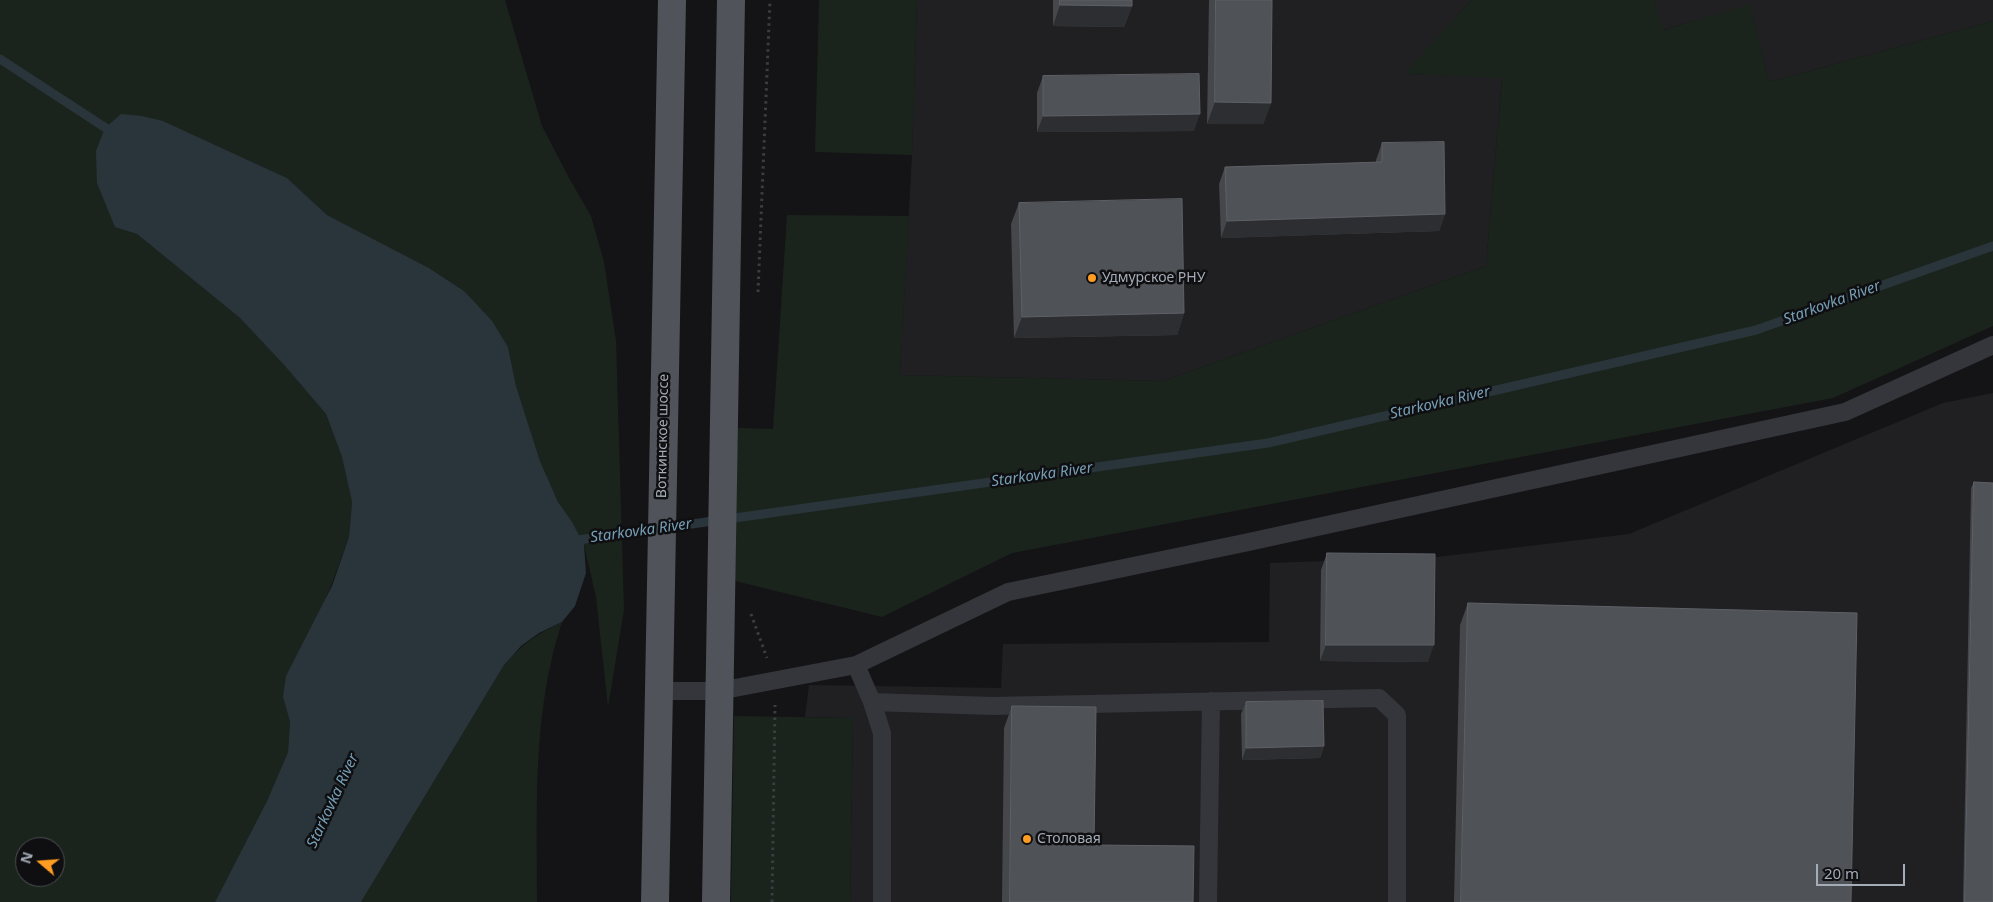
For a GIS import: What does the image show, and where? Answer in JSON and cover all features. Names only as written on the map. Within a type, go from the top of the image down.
[{"type":"main road","name":"Воткинское шоссе","points":[[655,902],[672,0]]},
{"type":"main road","points":[[716,902],[731,0]]},
{"type":"lane","points":[[658,691],[720,691],[856,665],[1008,592],[1244,543],[1846,412],[1993,345]]},
{"type":"lane","points":[[856,665],[872,702],[882,733],[882,902]]},
{"type":"lane","points":[[872,702],[992,706],[1379,698],[1397,715],[1398,902]]},
{"type":"lane","points":[[1208,902],[1210,701]]},
{"type":"path","points":[[757,299],[770,0]]},
{"type":"path","points":[[748,606],[775,680],[772,902]]},
{"type":"shaded area","points":[[0,0],[505,0],[542,126],[591,216],[604,262],[616,341],[624,610],[608,707],[596,597],[584,545],[558,502],[540,461],[516,386],[508,347],[464,291],[429,268],[327,215],[287,178],[163,121],[115,226],[137,234],[240,318],[285,366],[326,414],[342,457],[352,502],[349,537],[331,586],[283,697],[290,722],[288,752],[267,801],[215,902],[0,902]]},
{"type":"shaded area","points":[[819,0],[917,0],[912,155],[815,152]]},
{"type":"shaded area","points":[[917,0],[1471,0],[1405,74],[1502,77],[1486,266],[1163,381],[900,375],[912,155]]},
{"type":"shaded area","points":[[1471,0],[1654,0],[1663,30],[1750,4],[1769,82],[1993,21],[1993,326],[1833,398],[1012,553],[882,617],[731,580],[738,428],[773,429],[787,215],[909,216],[900,375],[1163,381],[1486,266],[1502,78],[1404,74]]},
{"type":"shaded area","points":[[1654,0],[1993,0],[1993,21],[1769,82],[1750,5],[1662,30]]},
{"type":"shaded area","points":[[1993,393],[1993,902],[850,902],[853,718],[805,717],[809,685],[1001,688],[1003,644],[1269,642],[1270,563],[1437,557],[1629,534],[1943,403]]},
{"type":"shaded area","points":[[562,622],[552,656],[541,726],[537,796],[537,902],[361,902],[504,665],[530,640]]},
{"type":"shaded area","points":[[734,716],[853,718],[850,902],[731,902]]},
{"type":"water","points":[[121,114],[163,121],[287,178],[327,215],[429,268],[464,291],[492,321],[508,347],[516,386],[540,461],[558,502],[572,522],[584,545],[586,573],[575,606],[562,622],[539,633],[521,646],[504,665],[361,902],[215,902],[267,801],[288,752],[290,722],[283,697],[286,676],[332,586],[349,537],[352,502],[342,457],[326,414],[285,366],[240,318],[137,234],[115,227],[97,183],[96,151],[105,128]]},
{"type":"building","points":[[1060,0],[1132,0],[1132,6],[1060,5]]},
{"type":"building","points":[[1216,0],[1272,0],[1271,103],[1215,102]]},
{"type":"building","points":[[1199,74],[1200,114],[1043,116],[1043,76]]},
{"type":"building","points":[[1444,142],[1445,214],[1227,221],[1225,167],[1382,162],[1382,143]]},
{"type":"building","points":[[1182,199],[1184,313],[1022,317],[1019,203]]},
{"type":"building","points":[[1974,482],[1993,483],[1993,902],[1965,902]]},
{"type":"building","points":[[1327,553],[1435,554],[1434,645],[1326,645]]},
{"type":"building","points":[[1468,603],[1857,613],[1851,902],[1461,902]]},
{"type":"building","points":[[1323,701],[1324,746],[1246,748],[1246,702]]},
{"type":"building","points":[[1012,706],[1096,707],[1094,845],[1194,846],[1193,902],[1010,902]]},
{"type":"waterway","points":[[0,59],[115,134]]},
{"type":"waterway","name":"Starkovka River","points":[[571,541],[1268,443],[1756,330],[1993,246]]},
{"type":"place","name":"Удмурское РНУ","points":[[1092,278]]},
{"type":"place","name":"Столовая","points":[[1027,839]]}]
